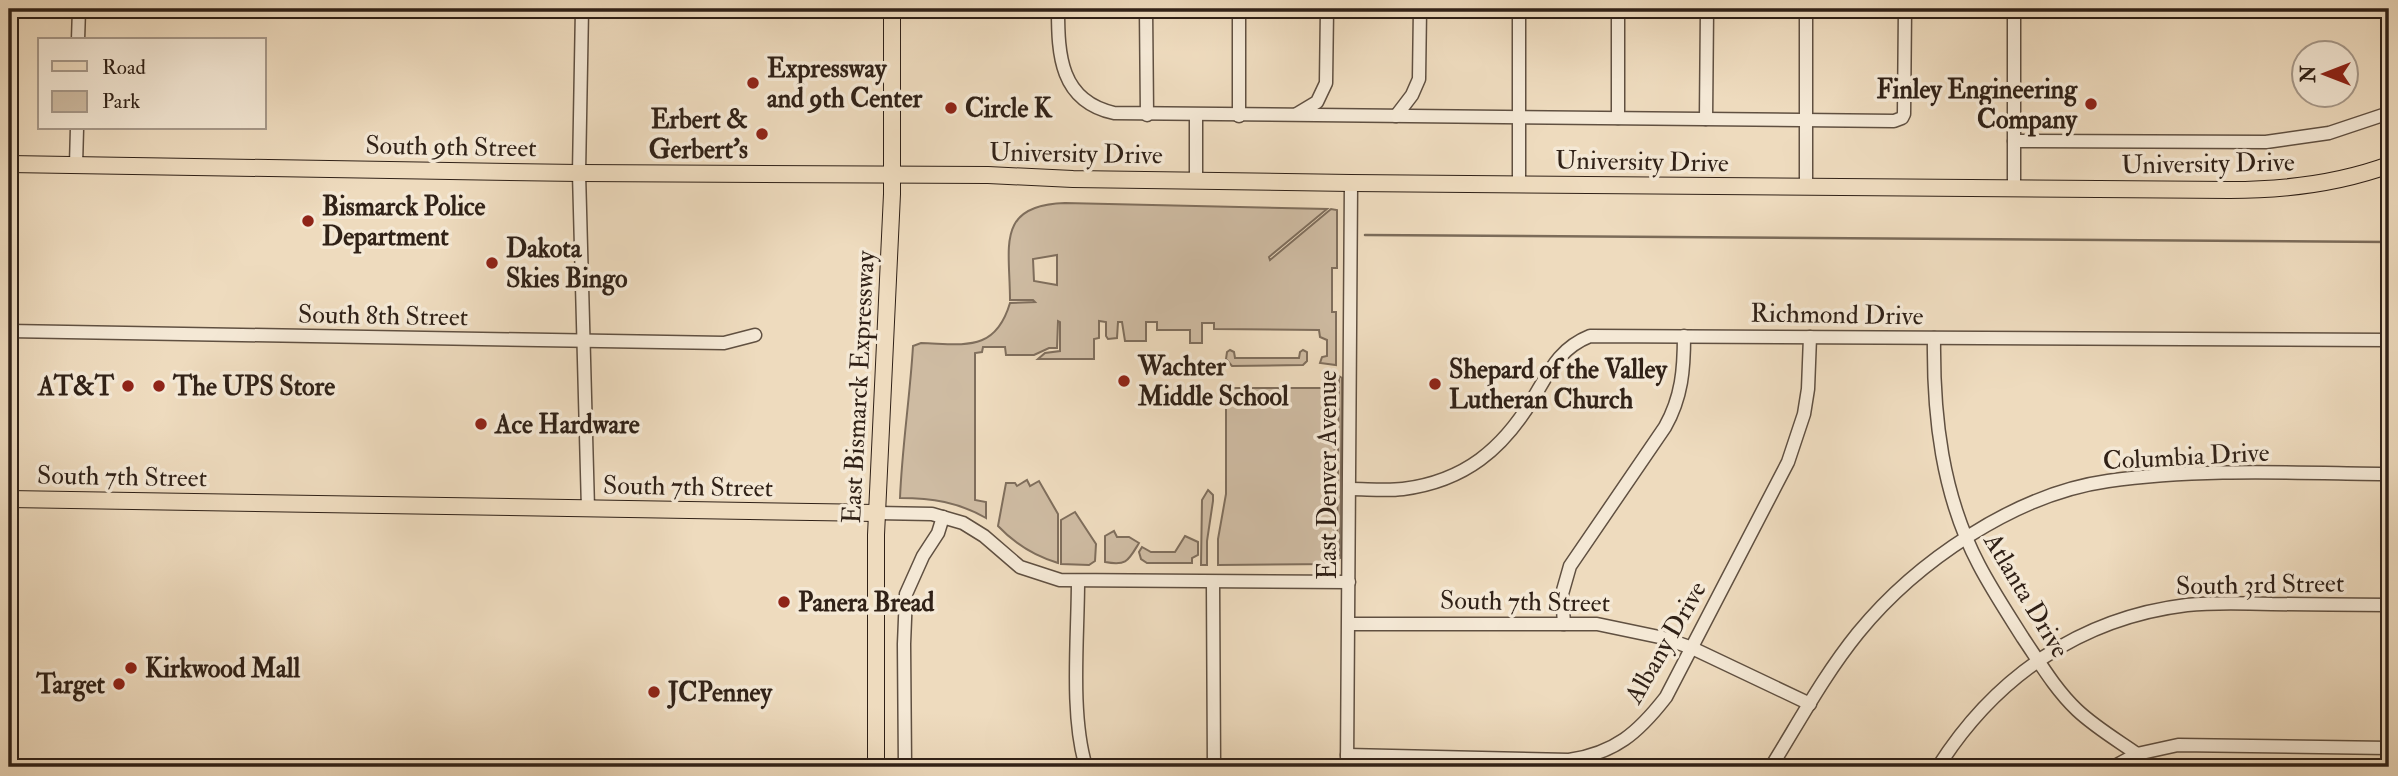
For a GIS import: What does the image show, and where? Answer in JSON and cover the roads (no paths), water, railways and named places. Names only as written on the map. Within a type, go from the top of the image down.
[{"type":"main road","name":"East Bismarck Expressway","points":[[876,767],[877,513],[892,175],[892,9]]},
{"type":"main road","name":"South 9th Street","points":[[9,164],[892,175]]},
{"type":"main road","name":"University Drive","points":[[892,175],[1351,183],[2281,189],[2340,180],[2389,165]]},
{"type":"main road","name":"South 7th Street","points":[[9,499],[877,513]]},
{"type":"street","points":[[78,38],[79,9]]},
{"type":"street","points":[[582,9],[579,173],[588,509]]},
{"type":"street","points":[[1058,9],[1059,55],[1065,74],[1075,91],[1088,103],[1123,115],[1894,121],[1902,118],[1905,109],[1905,9]]},
{"type":"street","points":[[1146,9],[1147,115]]},
{"type":"street","points":[[1239,9],[1239,116]]},
{"type":"street","points":[[1294,116],[1317,102],[1326,83],[1327,9]]},
{"type":"street","points":[[1396,116],[1419,79],[1420,9]]},
{"type":"street","points":[[1519,9],[1519,184]]},
{"type":"street","points":[[1618,9],[1618,118]]},
{"type":"street","points":[[1706,119],[1707,9]]},
{"type":"street","points":[[1805,9],[1806,187]]},
{"type":"street","points":[[2014,9],[2014,189]]},
{"type":"street","points":[[2014,141],[2266,142],[2329,133],[2389,113]]},
{"type":"street","points":[[1196,115],[1196,180]]},
{"type":"street","points":[[76,165],[77,130]]},
{"type":"street","name":"East Denver Avenue","points":[[1347,761],[1351,183]]},
{"type":"street","name":"South 8th Street","points":[[9,331],[724,343],[755,335]]},
{"type":"street","name":"Richmond Drive","points":[[1350,489],[1422,486],[1459,473],[1475,463],[1491,452],[1512,431],[1567,348],[1590,336],[2389,340]]},
{"type":"street","points":[[1564,624],[1562,594],[1570,566],[1670,419],[1682,385],[1685,367],[1684,336]]},
{"type":"street","name":"Albany Drive","points":[[1347,761],[1569,760],[1600,753],[1629,737],[1647,721],[1666,696],[1692,648],[1793,450],[1808,389],[1810,337]]},
{"type":"street","name":"Atlanta Drive","points":[[1934,338],[1938,432],[1945,471],[1967,540],[2001,603],[2054,685],[2077,710],[2137,754]]},
{"type":"street","name":"Columbia Drive","points":[[1771,767],[1841,655],[1869,621],[1920,571],[1997,520],[2025,506],[2107,481],[2216,472],[2389,474]]},
{"type":"street","name":"South 7th Street","points":[[877,513],[916,513],[943,517],[973,528],[1020,566],[1048,577],[1078,581],[1349,582]]},
{"type":"street","points":[[905,767],[906,594],[923,556],[938,533],[943,517]]},
{"type":"street","points":[[1078,581],[1078,719],[1086,767]]},
{"type":"street","points":[[1213,582],[1214,767]]},
{"type":"street","name":"South 3rd Street","points":[[1938,767],[1965,730],[2021,673],[2085,632],[2168,608],[2227,603],[2389,605]]},
{"type":"street","name":"South 7th Street","points":[[1349,624],[1597,624],[1630,630],[1692,648],[1810,704]]},
{"type":"street","points":[[2113,767],[2137,754],[2178,745],[2389,748]]},
{"type":"waterway","points":[[1365,235],[2389,242]]},
{"type":"place","name":"Expressway and 9th Center","points":[[753,83]]},
{"type":"place","name":"Finley Engineering Company","points":[[2091,104]]},
{"type":"place","name":"Circle K","points":[[951,108]]},
{"type":"place","name":"Erbert & Gerbert's","points":[[762,134]]},
{"type":"place","name":"Bismarck Police Department","points":[[308,221]]},
{"type":"place","name":"Dakota Skies Bingo","points":[[492,263]]},
{"type":"place","name":"Wachter Middle School","points":[[1124,381]]},
{"type":"place","name":"Shepard of the Valley Lutheran Church","points":[[1435,384]]},
{"type":"place","name":"AT&T","points":[[128,386]]},
{"type":"place","name":"The UPS Store","points":[[159,386]]},
{"type":"place","name":"Ace Hardware","points":[[481,424]]},
{"type":"place","name":"Panera Bread","points":[[784,602]]},
{"type":"place","name":"Kirkwood Mall","points":[[131,668]]},
{"type":"place","name":"Target","points":[[119,684]]},
{"type":"place","name":"JCPenney","points":[[654,692]]}]
